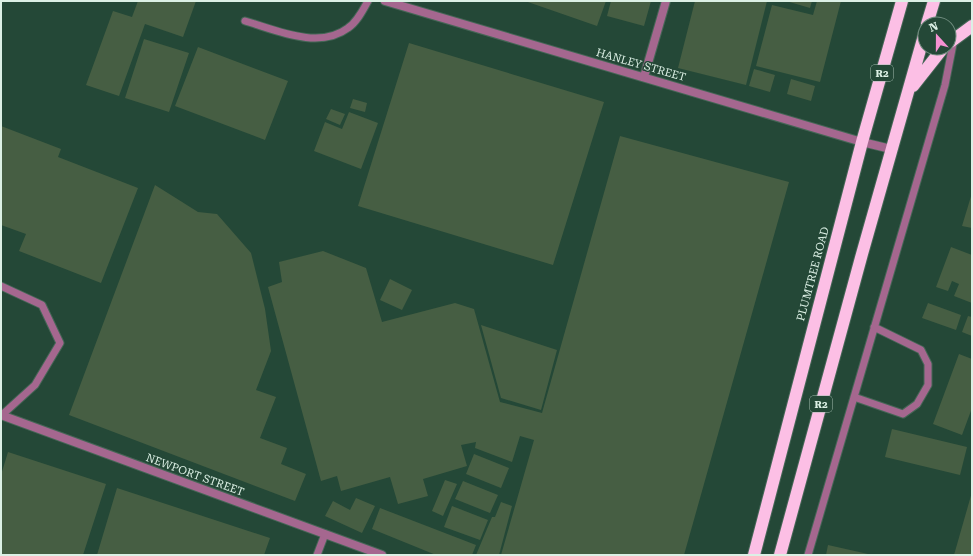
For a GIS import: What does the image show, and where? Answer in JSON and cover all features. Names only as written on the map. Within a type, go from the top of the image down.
[{"type":"highway","points":[[929,16],[934,1]]},
{"type":"highway","name":"PLUMTREE ROAD","points":[[754,555],[862,142],[902,2]]},
{"type":"highway","points":[[957,37],[972,26]]},
{"type":"highway","name":"R2","points":[[780,555],[891,149],[918,56]]},
{"type":"highway","points":[[908,93],[937,56]]},
{"type":"street","name":"HANLEY STREET","points":[[385,1],[862,142],[891,149]]},
{"type":"street","points":[[644,77],[666,1]]},
{"type":"street","name":"NEWPORT STREET","points":[[2,415],[382,555]]},
{"type":"lane","points":[[245,21],[296,36],[325,38],[348,28],[360,16],[368,1]]},
{"type":"lane","points":[[808,555],[945,85],[949,56]]},
{"type":"lane","points":[[1,286],[42,305],[60,344],[35,385],[2,415]]},
{"type":"lane","points":[[854,397],[903,414],[917,404],[928,386],[928,364],[921,350],[874,327]]},
{"type":"lane","points":[[317,555],[325,534]]},
{"type":"building","points":[[138,1],[196,1],[183,37],[145,24],[119,96],[86,85],[113,11],[132,17]]},
{"type":"building","points":[[525,1],[606,1],[597,26]]},
{"type":"building","points":[[611,1],[651,1],[644,26],[607,16]]},
{"type":"building","points":[[695,1],[767,1],[746,85],[678,68]]},
{"type":"building","points":[[786,1],[812,1],[810,8]]},
{"type":"building","points":[[817,1],[841,1],[820,82],[756,66],[772,5],[813,15]]},
{"type":"building","points":[[144,39],[189,53],[169,112],[125,98]]},
{"type":"building","points":[[409,43],[604,102],[553,265],[358,206]]},
{"type":"building","points":[[198,47],[288,81],[265,140],[175,106]]},
{"type":"building","points":[[754,69],[775,75],[770,92],[749,86]]},
{"type":"building","points":[[791,79],[815,86],[811,101],[787,94]]},
{"type":"building","points":[[353,99],[367,103],[365,112],[350,108]]},
{"type":"building","points":[[331,109],[345,114],[340,125],[326,119]]},
{"type":"building","points":[[349,112],[378,123],[361,169],[314,151],[325,122],[342,129]]},
{"type":"building","points":[[1,126],[61,149],[58,157],[138,188],[101,283],[19,251],[26,234],[1,225]]},
{"type":"building","points":[[620,136],[789,182],[684,555],[501,555],[534,440],[520,436],[512,462],[475,448],[476,442],[461,445],[467,466],[423,479],[428,496],[398,504],[390,477],[341,491],[337,476],[321,481],[268,287],[282,282],[279,262],[323,251],[366,268],[382,322],[455,303],[474,309],[500,402],[542,413]]},
{"type":"building","points":[[155,185],[198,212],[217,214],[251,253],[265,309],[271,351],[256,390],[276,397],[260,438],[287,448],[281,464],[306,474],[295,501],[69,415]]},
{"type":"building","points":[[972,193],[972,228],[962,226]]},
{"type":"building","points":[[951,247],[972,255],[972,303],[954,296],[959,284],[952,281],[948,291],[936,287]]},
{"type":"building","points":[[390,279],[412,290],[402,310],[380,300]]},
{"type":"building","points":[[928,303],[961,315],[956,330],[922,318]]},
{"type":"building","points":[[968,316],[972,317],[972,336],[962,332]]},
{"type":"building","points":[[481,325],[557,350],[541,410],[501,398]]},
{"type":"building","points":[[959,354],[972,359],[972,408],[962,435],[933,424]]},
{"type":"building","points":[[892,429],[967,447],[960,475],[885,457]]},
{"type":"building","points":[[8,452],[106,484],[83,555],[1,555],[1,475]]},
{"type":"building","points":[[474,454],[509,468],[501,488],[466,474]]},
{"type":"building","points":[[445,480],[457,484],[443,516],[432,511]]},
{"type":"building","points":[[463,481],[498,495],[490,513],[455,499]]},
{"type":"building","points":[[117,488],[270,538],[264,555],[97,555]]},
{"type":"building","points":[[972,492],[972,555],[954,555]]},
{"type":"building","points":[[356,498],[375,506],[362,533],[325,516],[333,501],[350,510]]},
{"type":"building","points":[[501,502],[512,506],[499,555],[476,555],[492,517],[495,517]]},
{"type":"building","points":[[452,506],[488,520],[480,540],[444,527]]},
{"type":"building","points":[[380,508],[476,545],[472,555],[436,555],[372,529]]},
{"type":"building","points":[[828,545],[868,554],[868,555],[826,555]]}]
